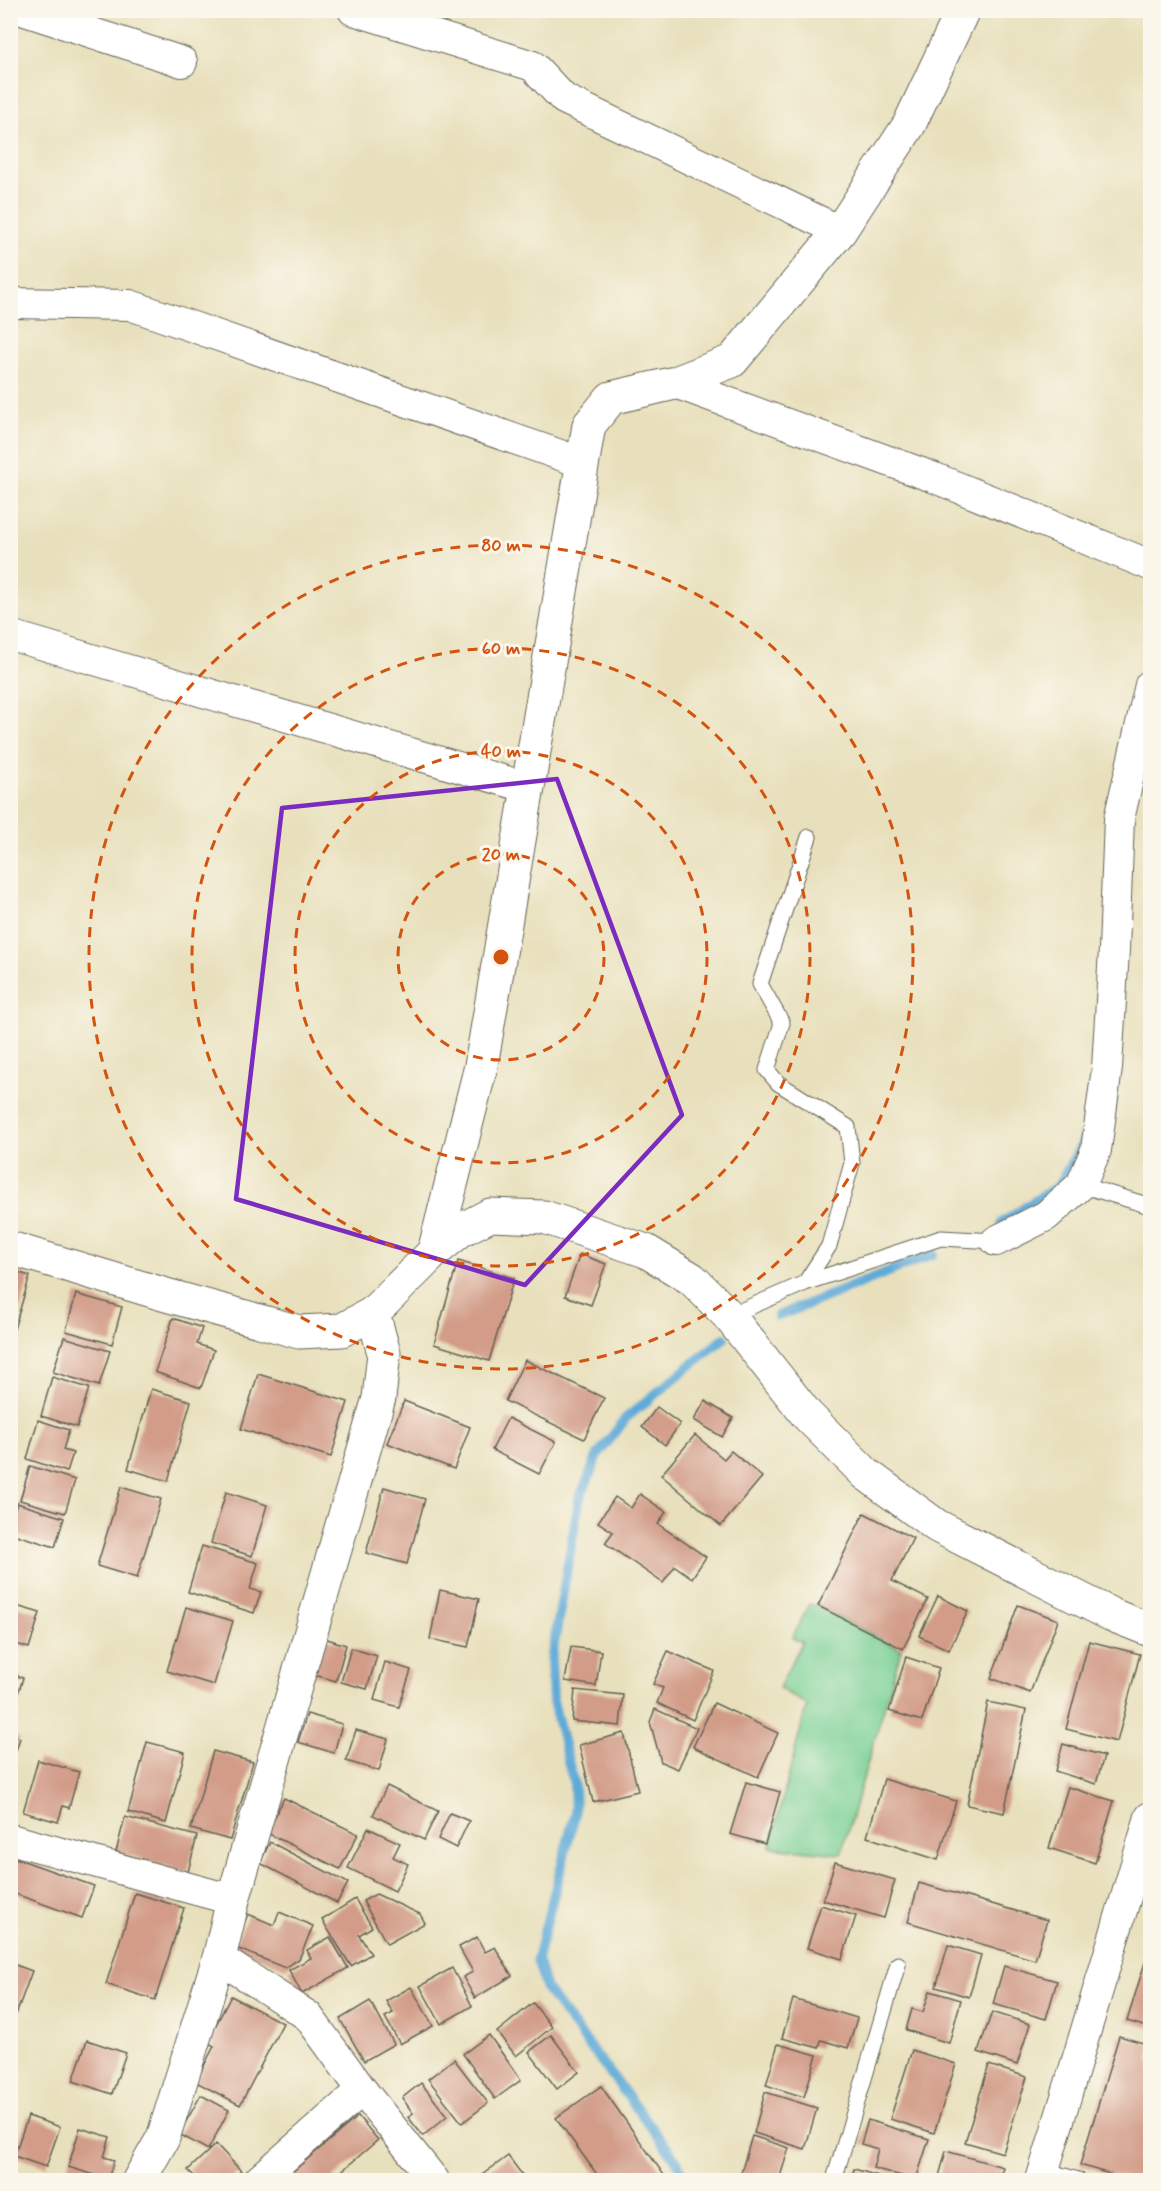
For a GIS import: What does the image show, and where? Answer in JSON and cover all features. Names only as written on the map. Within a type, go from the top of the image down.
[{"type":"street","points":[[22,10],[182,62]]},
{"type":"street","points":[[353,10],[533,66],[564,99],[840,231]]},
{"type":"street","points":[[434,1252],[481,1066],[589,425],[611,398],[675,383],[732,361],[840,231],[909,125],[963,10]]},
{"type":"street","points":[[10,303],[130,305],[583,463]]},
{"type":"street","points":[[675,383],[935,478],[1150,565]]},
{"type":"street","points":[[10,635],[529,788]]},
{"type":"street","points":[[996,1241],[1046,1216],[1081,1185],[1096,1150],[1107,1068],[1119,819],[1150,685]]},
{"type":"street","points":[[10,1248],[299,1332],[342,1330],[373,1313],[434,1252],[461,1230],[490,1215],[544,1217],[646,1251],[692,1279],[729,1316],[807,1415],[874,1481],[937,1526],[1112,1615],[1150,1630]]},
{"type":"street","points":[[140,2181],[163,2138],[219,1958],[233,1900],[379,1398],[384,1353],[373,1313]]},
{"type":"street","points":[[1042,2175],[1150,1817]]},
{"type":"street","points":[[10,1839],[233,1900]]},
{"type":"street","points":[[219,1958],[308,2016],[362,2090],[434,2181]]},
{"type":"street","points":[[259,2181],[362,2090]]},
{"type":"lane","points":[[805,1283],[829,1246],[852,1163],[848,1127],[778,1083],[767,1070],[782,1023],[760,984],[809,837]]},
{"type":"lane","points":[[1081,1185],[1150,1206]]},
{"type":"lane","points":[[729,1316],[805,1283],[941,1238],[996,1241]]},
{"type":"lane","points":[[834,2181],[898,1964]]},
{"type":"lane","points":[[1042,2175],[1078,2181]]},
{"type":"highlighted area","points":[[557,779],[682,1115],[525,1285],[236,1199],[282,808]]},
{"type":"green space","points":[[809,1604],[818,1606],[901,1650],[841,1854],[770,1847],[807,1705],[779,1688],[802,1642],[792,1638]]},
{"type":"building","points":[[580,1254],[606,1264],[591,1305],[565,1296]]},
{"type":"building","points":[[458,1261],[514,1278],[489,1361],[434,1344]]},
{"type":"building","points":[[10,1270],[30,1276],[11,1339],[10,1339]]},
{"type":"building","points":[[76,1294],[122,1307],[112,1344],[66,1331]]},
{"type":"building","points":[[173,1318],[202,1328],[197,1344],[214,1350],[201,1388],[155,1372]]},
{"type":"building","points":[[64,1337],[110,1351],[99,1386],[53,1372]]},
{"type":"building","points":[[525,1360],[604,1398],[584,1439],[505,1401]]},
{"type":"building","points":[[258,1374],[348,1402],[331,1457],[241,1429]]},
{"type":"building","points":[[52,1377],[89,1388],[77,1427],[41,1416]]},
{"type":"building","points":[[151,1389],[191,1401],[168,1481],[128,1469]]},
{"type":"building","points":[[404,1401],[470,1427],[454,1469],[387,1443]]},
{"type":"building","points":[[705,1401],[733,1418],[722,1437],[694,1420]]},
{"type":"building","points":[[657,1407],[680,1424],[665,1445],[642,1427]]},
{"type":"building","points":[[508,1418],[556,1442],[539,1474],[492,1450]]},
{"type":"building","points":[[38,1420],[69,1430],[63,1450],[73,1453],[67,1472],[27,1459]]},
{"type":"building","points":[[695,1435],[724,1459],[731,1451],[762,1477],[721,1526],[661,1475]]},
{"type":"building","points":[[30,1466],[75,1480],[65,1513],[20,1500]]},
{"type":"building","points":[[121,1487],[161,1499],[137,1578],[97,1566]]},
{"type":"building","points":[[384,1487],[425,1499],[407,1564],[366,1553]]},
{"type":"building","points":[[226,1492],[267,1505],[252,1556],[211,1543]]},
{"type":"building","points":[[640,1494],[666,1512],[658,1524],[706,1557],[692,1578],[675,1566],[663,1583],[605,1543],[613,1532],[598,1522],[615,1497],[631,1508]]},
{"type":"building","points":[[17,1503],[64,1518],[55,1547],[10,1533],[10,1524]]},
{"type":"building","points":[[864,1513],[913,1538],[892,1581],[928,1599],[903,1649],[818,1606]]},
{"type":"building","points":[[202,1546],[258,1563],[250,1589],[261,1592],[254,1613],[188,1592]]},
{"type":"building","points":[[440,1590],[479,1599],[468,1647],[430,1639]]},
{"type":"building","points":[[938,1596],[968,1611],[949,1650],[919,1636]]},
{"type":"building","points":[[10,1604],[40,1613],[29,1648],[10,1642]]},
{"type":"building","points":[[1018,1605],[1058,1620],[1030,1693],[991,1678]]},
{"type":"building","points":[[186,1607],[233,1621],[214,1685],[167,1671]]},
{"type":"building","points":[[321,1637],[346,1645],[336,1681],[311,1674]]},
{"type":"building","points":[[1089,1641],[1140,1654],[1117,1742],[1066,1729]]},
{"type":"building","points":[[571,1647],[601,1651],[596,1686],[565,1681]]},
{"type":"building","points":[[351,1648],[377,1656],[367,1689],[341,1682]]},
{"type":"building","points":[[668,1651],[714,1671],[693,1720],[657,1703],[663,1688],[653,1684]]},
{"type":"building","points":[[906,1657],[939,1668],[922,1721],[889,1711]]},
{"type":"building","points":[[385,1662],[411,1670],[399,1707],[374,1700]]},
{"type":"building","points":[[10,1674],[23,1678],[11,1716],[10,1716]]},
{"type":"building","points":[[575,1690],[623,1695],[620,1726],[572,1721]]},
{"type":"building","points":[[988,1702],[1026,1710],[1004,1813],[967,1805]]},
{"type":"building","points":[[714,1703],[778,1733],[758,1777],[693,1747]]},
{"type":"building","points":[[655,1709],[697,1728],[678,1769],[661,1762],[650,1722]]},
{"type":"building","points":[[307,1714],[342,1724],[334,1753],[298,1742]]},
{"type":"building","points":[[356,1730],[388,1739],[379,1771],[346,1761]]},
{"type":"building","points":[[624,1733],[638,1791],[593,1802],[579,1745]]},
{"type":"building","points":[[10,1735],[20,1738],[11,1766],[10,1766]]},
{"type":"building","points":[[147,1742],[185,1752],[166,1823],[128,1812]]},
{"type":"building","points":[[1063,1744],[1104,1756],[1096,1784],[1055,1771]]},
{"type":"building","points":[[213,1751],[253,1762],[230,1840],[191,1829]]},
{"type":"building","points":[[38,1760],[79,1772],[69,1808],[63,1806],[58,1822],[23,1812]]},
{"type":"building","points":[[884,1779],[956,1801],[938,1860],[867,1837]]},
{"type":"building","points":[[746,1782],[780,1792],[765,1844],[730,1834]]},
{"type":"building","points":[[387,1786],[438,1811],[424,1840],[373,1815]]},
{"type":"building","points":[[1068,1787],[1114,1801],[1095,1863],[1049,1848]]},
{"type":"building","points":[[284,1798],[358,1834],[340,1869],[267,1833]]},
{"type":"building","points":[[450,1813],[469,1821],[456,1848],[438,1839]]},
{"type":"building","points":[[125,1817],[197,1836],[188,1872],[116,1852]]},
{"type":"building","points":[[368,1828],[400,1843],[393,1857],[408,1864],[395,1891],[348,1868]]},
{"type":"building","points":[[270,1842],[348,1883],[337,1903],[260,1863]]},
{"type":"building","points":[[10,1856],[94,1886],[82,1918],[10,1892]]},
{"type":"building","points":[[835,1862],[895,1880],[884,1918],[823,1900]]},
{"type":"building","points":[[919,1883],[1047,1920],[1035,1960],[908,1922]]},
{"type":"building","points":[[135,1893],[184,1908],[155,2000],[106,1984]]},
{"type":"building","points":[[376,1894],[420,1914],[425,1923],[387,1944],[363,1901]]},
{"type":"building","points":[[355,1899],[372,1927],[359,1935],[371,1954],[351,1966],[322,1920]]},
{"type":"building","points":[[821,1905],[856,1916],[842,1959],[807,1948]]},
{"type":"building","points":[[279,1912],[313,1926],[299,1959],[285,1968],[234,1947],[248,1914],[274,1925]]},
{"type":"building","points":[[330,1937],[348,1968],[302,1994],[289,1970],[311,1958],[307,1950]]},
{"type":"building","points":[[477,1937],[485,1952],[495,1947],[512,1976],[475,1998],[463,1977],[473,1972],[459,1947]]},
{"type":"building","points":[[948,1945],[981,1955],[969,1997],[936,1987]]},
{"type":"building","points":[[1150,1946],[1150,2028],[1127,2021]]},
{"type":"building","points":[[10,1963],[32,1971],[11,2028],[10,2028]]},
{"type":"building","points":[[1004,1966],[1057,1981],[1046,2019],[993,2004]]},
{"type":"building","points":[[452,1968],[472,2006],[441,2024],[420,1986]]},
{"type":"building","points":[[411,1987],[433,2026],[400,2044],[385,2017],[393,2013],[386,2001]]},
{"type":"building","points":[[930,1991],[961,2000],[949,2043],[906,2030],[912,2009],[923,2012]]},
{"type":"building","points":[[231,1996],[283,2023],[240,2105],[196,2082],[214,2046],[207,2042]]},
{"type":"building","points":[[793,1999],[857,2018],[848,2048],[821,2040],[819,2048],[782,2038]]},
{"type":"building","points":[[370,2001],[394,2044],[364,2061],[340,2019]]},
{"type":"building","points":[[533,2003],[552,2027],[516,2056],[497,2032]]},
{"type":"building","points":[[992,2012],[1030,2024],[1017,2065],[978,2052]]},
{"type":"building","points":[[489,2035],[521,2080],[495,2099],[463,2054]]},
{"type":"building","points":[[551,2035],[579,2072],[557,2089],[529,2052]]},
{"type":"building","points":[[1119,2036],[1150,2045],[1150,2180],[1129,2180],[1080,2165]]},
{"type":"building","points":[[87,2040],[126,2053],[112,2094],[73,2081]]},
{"type":"building","points":[[778,2044],[817,2055],[804,2097],[766,2085]]},
{"type":"building","points":[[912,2050],[956,2064],[934,2133],[890,2119]]},
{"type":"building","points":[[454,2059],[488,2103],[462,2123],[428,2079]]},
{"type":"building","points":[[989,2065],[1027,2077],[1003,2153],[965,2142]]},
{"type":"building","points":[[421,2083],[447,2116],[423,2136],[408,2117],[413,2113],[402,2098]]},
{"type":"building","points":[[601,2086],[666,2180],[601,2180],[556,2118]]},
{"type":"building","points":[[765,2092],[817,2108],[805,2149],[754,2133]]},
{"type":"building","points":[[201,2095],[229,2110],[208,2150],[179,2134]]},
{"type":"building","points":[[28,2116],[60,2127],[46,2167],[14,2156]]},
{"type":"building","points":[[358,2116],[378,2140],[331,2180],[297,2180],[291,2173]]},
{"type":"building","points":[[868,2120],[929,2139],[916,2180],[873,2168],[878,2149],[861,2144]]},
{"type":"building","points":[[80,2128],[110,2137],[104,2157],[114,2160],[108,2179],[68,2167]]},
{"type":"building","points":[[752,2136],[789,2148],[779,2180],[754,2180],[740,2176]]},
{"type":"building","points":[[216,2144],[241,2171],[231,2180],[198,2180],[188,2170]]},
{"type":"building","points":[[946,2151],[1003,2167],[999,2180],[938,2180]]},
{"type":"building","points":[[508,2156],[526,2180],[475,2180]]},
{"type":"building","points":[[854,2169],[893,2180],[851,2180]]},
{"type":"waterway","points":[[1002,1223],[1059,1185],[1085,1135]]},
{"type":"waterway","points":[[778,1316],[933,1254]]},
{"type":"waterway","points":[[684,2180],[677,2161],[546,1989],[537,1959],[575,1814],[574,1784],[553,1701],[551,1661],[579,1500],[598,1455],[626,1418],[724,1338]]}]
